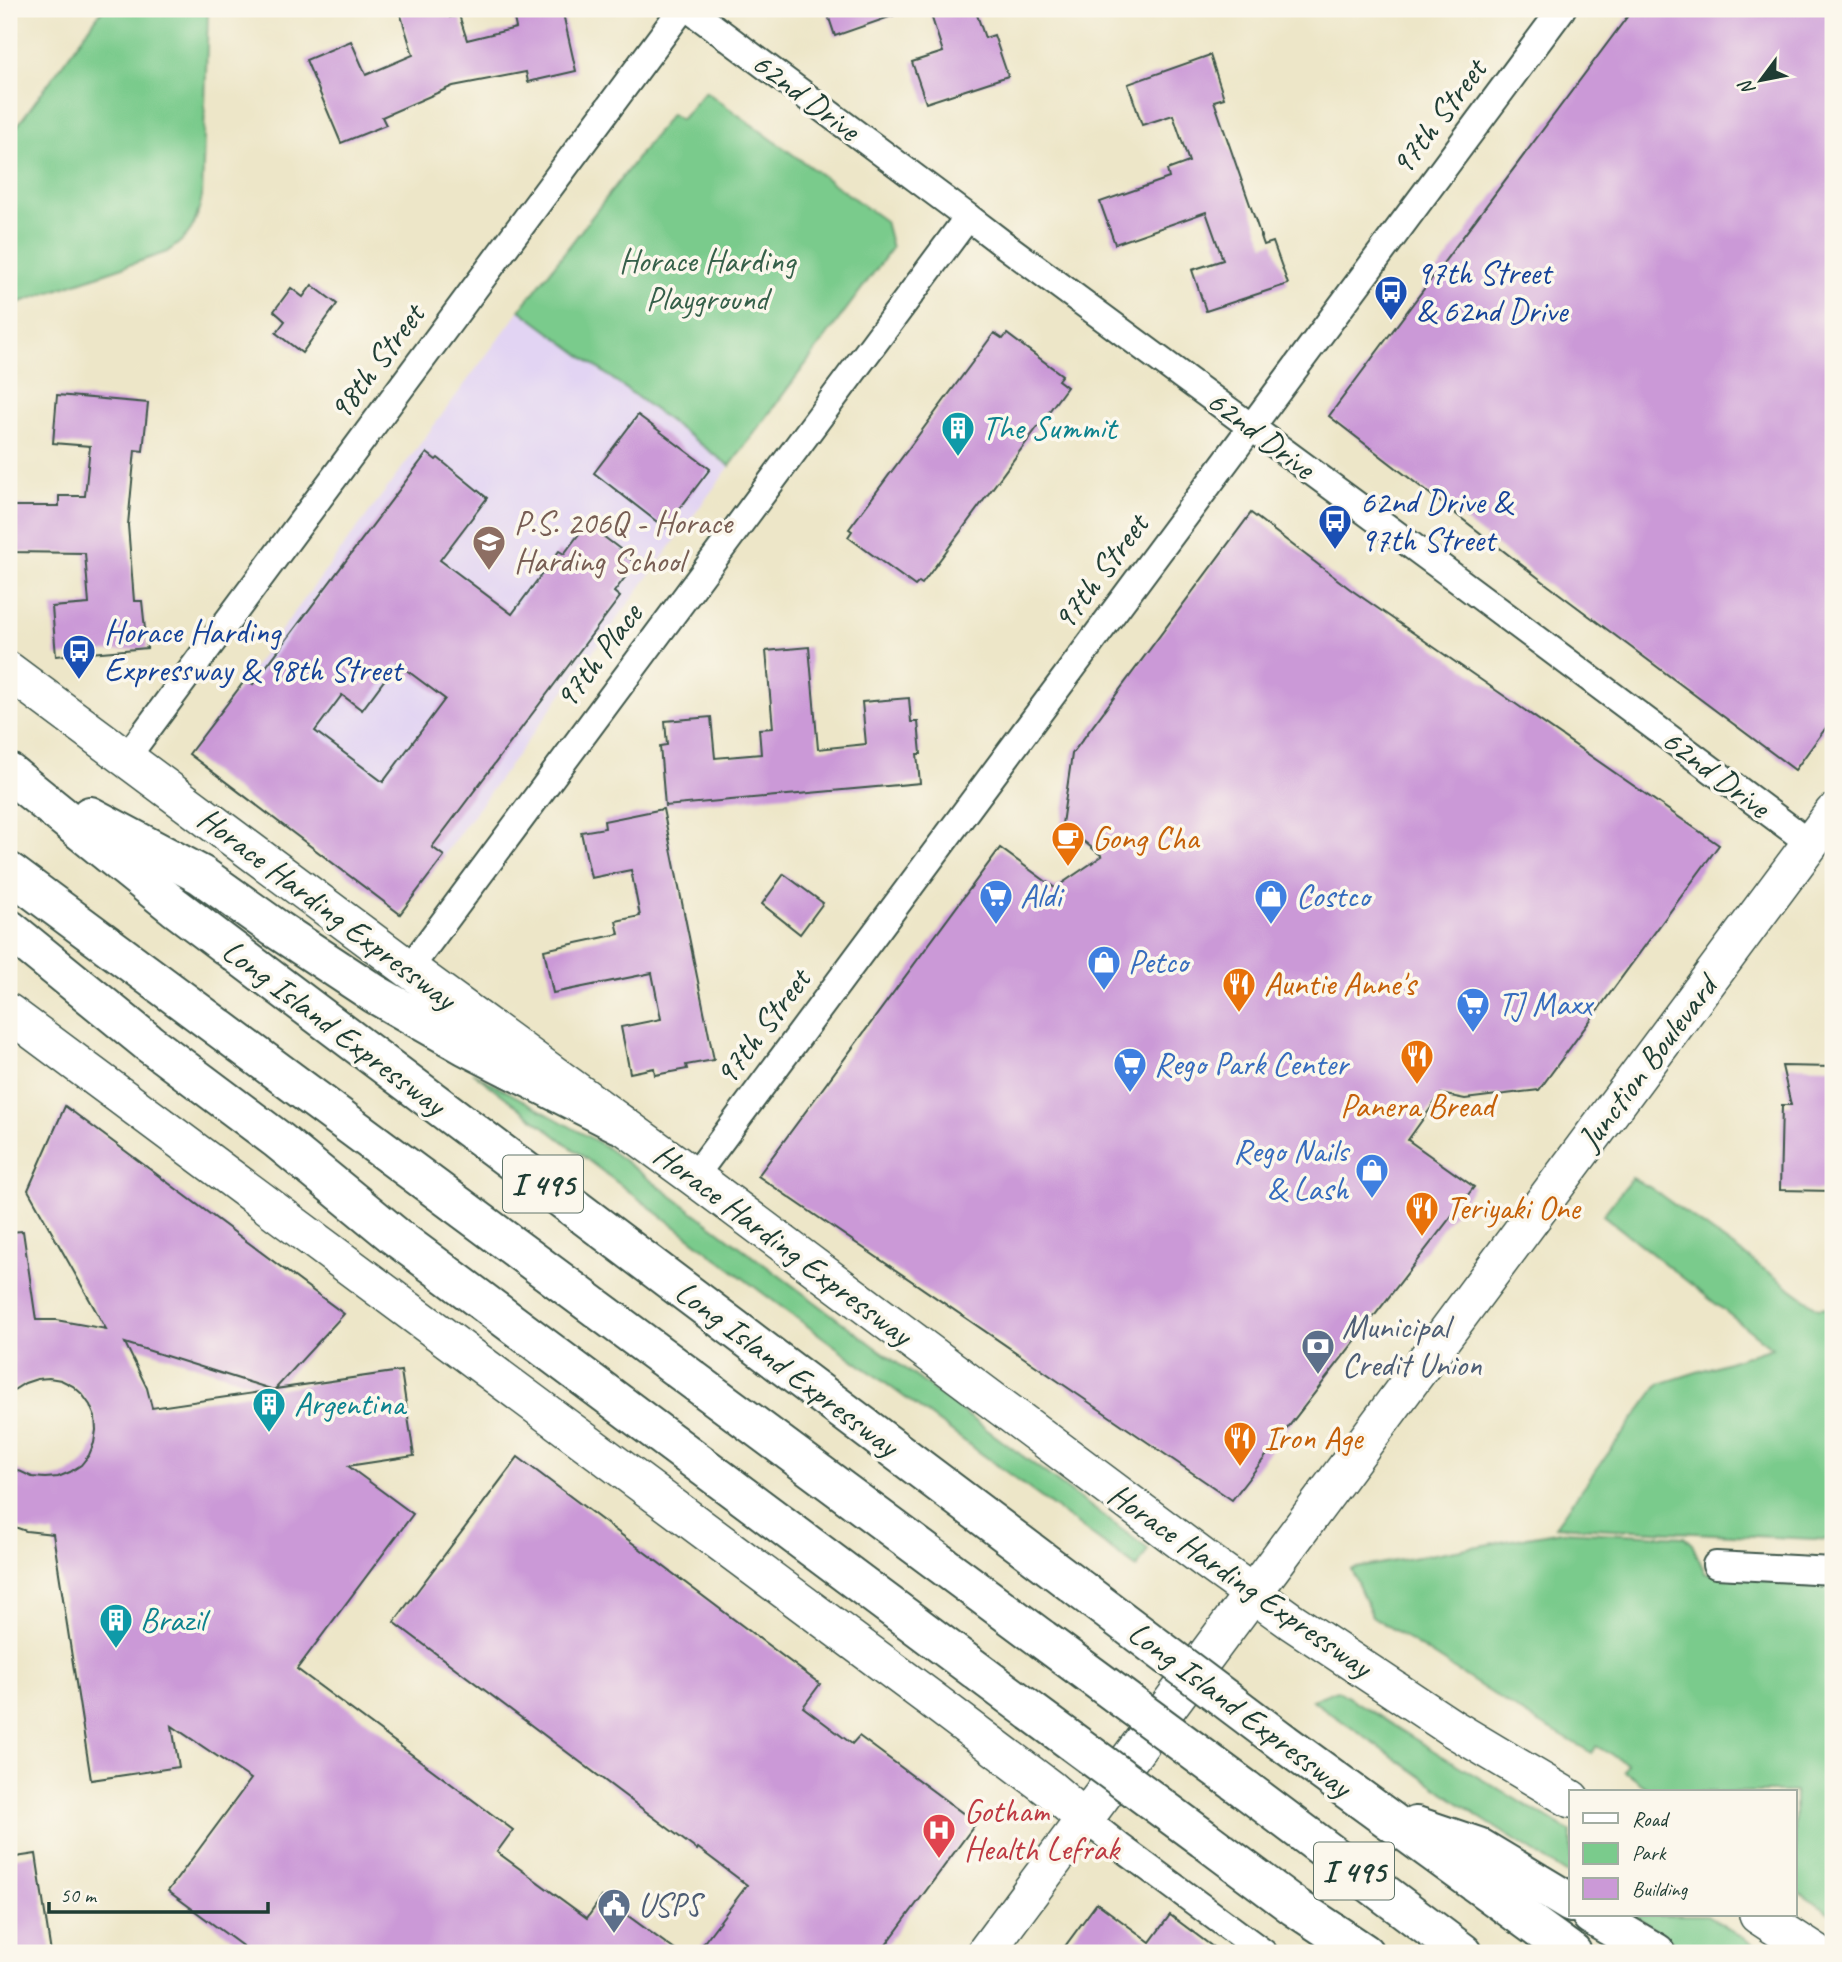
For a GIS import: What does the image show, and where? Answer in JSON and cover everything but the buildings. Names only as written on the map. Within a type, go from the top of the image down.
[{"type":"highway","points":[[9,773],[201,875],[375,994],[466,1046],[620,1124]]},
{"type":"highway","name":"Long Island Expressway","points":[[9,773],[175,907],[1281,1741],[1572,1953]]},
{"type":"highway","name":"Long Island Expressway","points":[[9,872],[1463,1953]]},
{"type":"highway","points":[[9,929],[150,1044],[278,1140],[395,1236],[1295,1907],[1351,1953]]},
{"type":"highway","points":[[9,962],[271,1154],[395,1236]]},
{"type":"highway","points":[[1384,1816],[1478,1847],[1569,1901]]},
{"type":"highway","points":[[1295,1907],[1364,1953]]},
{"type":"highway","points":[[1593,1916],[1656,1953]]},
{"type":"main road","name":"Horace Harding Expressway","points":[[9,671],[1291,1621],[1452,1728],[1569,1798]]},
{"type":"main road","name":"Junction Boulevard","points":[[985,1953],[1254,1594],[1822,852],[1833,813]]},
{"type":"main road","points":[[9,1013],[921,1692],[1084,1818]]},
{"type":"main road","points":[[1760,1916],[1816,1953]]},
{"type":"street","name":"98th Street","points":[[126,758],[682,9]]},
{"type":"street","name":"62nd Drive","points":[[689,9],[1822,852]]},
{"type":"street","name":"97th Street","points":[[694,1177],[1562,9]]},
{"type":"street","name":"97th Place","points":[[409,969],[968,217]]},
{"type":"street","points":[[1716,1565],[1833,1571]]},
{"type":"street","points":[[1084,1818],[1264,1953]]},
{"type":"shaded area","name":"P.S. 206Q - Horace Harding School","points":[[520,310],[730,466],[400,914],[189,754]]},
{"type":"green space","points":[[103,9],[206,9],[208,13],[202,197],[197,215],[187,235],[167,252],[9,306],[9,137]]},
{"type":"green space","name":"Horace Harding Playground","points":[[705,91],[885,221],[892,248],[730,466],[520,310],[671,114],[681,120]]},
{"type":"green space","points":[[472,1072],[603,1145],[1148,1549],[1137,1568],[764,1294]]},
{"type":"green space","points":[[1632,1178],[1651,1188],[1818,1308],[1833,1307],[1833,1540],[1555,1526],[1659,1384],[1772,1348],[1603,1215]]},
{"type":"green space","points":[[1561,1531],[1684,1537],[1692,1544],[1705,1573],[1833,1580],[1833,1915],[1797,1891],[1797,1790],[1650,1790],[1624,1771],[1627,1764],[1596,1746],[1592,1753],[1527,1716],[1372,1616],[1351,1569]]},
{"type":"green space","points":[[1337,1690],[1569,1831],[1569,1875],[1479,1817],[1312,1700]]},
{"type":"green space","points":[[1634,1916],[1709,1916],[1767,1953],[1692,1953]]},
{"type":"place","name":"97th Street & 62nd Drive","points":[[1391,322]]},
{"type":"place","name":"The Summit","points":[[958,458]]},
{"type":"place","name":"62nd Drive & 97th Street","points":[[1335,551]]},
{"type":"place","name":"P.S. 206Q - Horace Harding School","points":[[489,572]]},
{"type":"place","name":"Horace Harding Expressway & 98th Street","points":[[79,681]]},
{"type":"place","name":"Gong Cha","points":[[1068,868]]},
{"type":"place","name":"Aldi","points":[[996,926]]},
{"type":"place","name":"Costco","points":[[1271,926]]},
{"type":"place","name":"Petco","points":[[1104,992]]},
{"type":"place","name":"Auntie Anne's","points":[[1239,1014]]},
{"type":"place","name":"TJ Maxx","points":[[1473,1034]]},
{"type":"place","name":"Panera Bread","points":[[1417,1086]]},
{"type":"place","name":"Rego Park Center","points":[[1130,1094]]},
{"type":"place","name":"Rego Nails & Lash","points":[[1372,1200]]},
{"type":"place","name":"Teriyaki One","points":[[1422,1238]]},
{"type":"place","name":"Municipal Credit Union","points":[[1318,1376]]},
{"type":"place","name":"Argentina","points":[[269,1434]]},
{"type":"place","name":"Iron Age","points":[[1240,1468]]},
{"type":"place","name":"Brazil","points":[[116,1650]]},
{"type":"place","name":"Gotham Health Lefrak","points":[[939,1860]]},
{"type":"place","name":"USPS","points":[[614,1935]]}]
